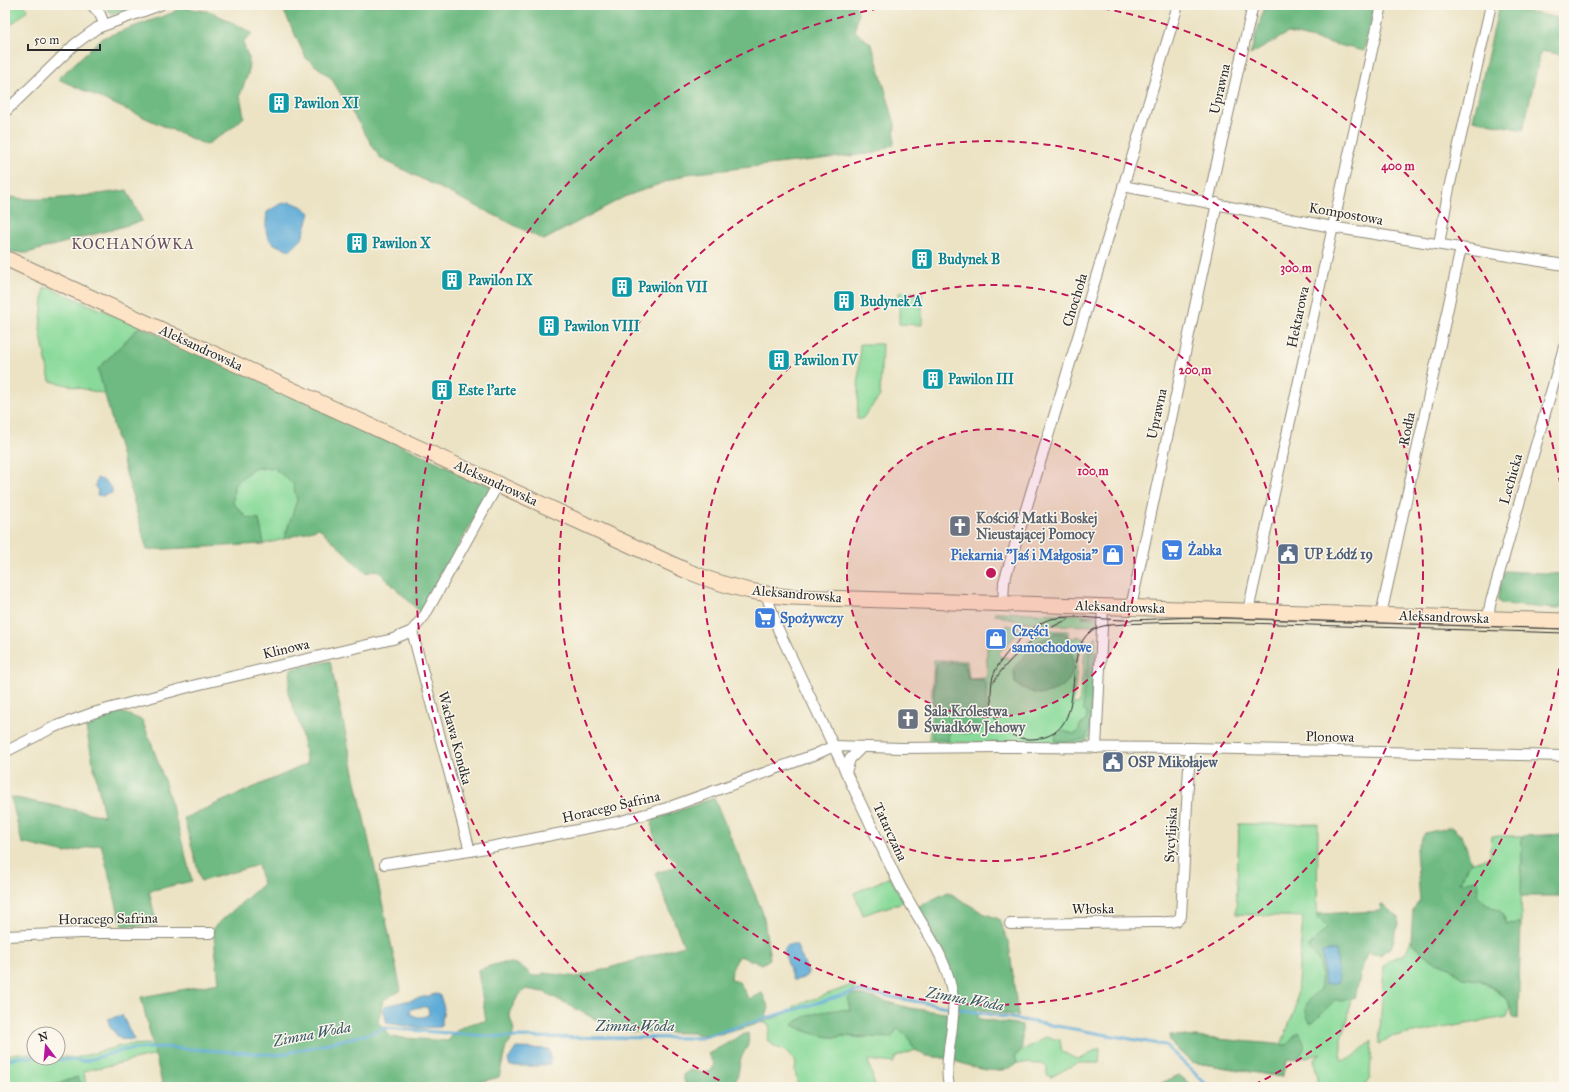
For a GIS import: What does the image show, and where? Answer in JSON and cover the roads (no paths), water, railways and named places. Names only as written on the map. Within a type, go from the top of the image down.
[{"type":"main road","name":"Aleksandrowska","points":[[5,258],[701,576],[731,587],[790,597],[1564,621]]},
{"type":"street","points":[[92,5],[100,14],[104,24]]},
{"type":"street","points":[[5,112],[75,44],[104,24],[160,5]]},
{"type":"street","name":"Chochoła","points":[[1003,604],[1004,582],[1178,5]]},
{"type":"street","name":"Uprawna","points":[[1131,607],[1253,5]]},
{"type":"street","name":"Hektarowa","points":[[1248,611],[1382,5]]},
{"type":"street","points":[[1439,244],[1449,188],[1491,5]]},
{"type":"street","name":"Kompostowa","points":[[1123,186],[1212,202],[1332,227],[1564,265]]},
{"type":"street","name":"Rodła","points":[[1381,615],[1461,248]]},
{"type":"street","name":"Lechicka","points":[[1488,619],[1490,605],[1564,347]]},
{"type":"street","name":"Klinowa","points":[[5,752],[54,726],[93,713],[196,684],[393,639],[412,631],[432,605],[498,484]]},
{"type":"street","name":"Tatarczana","points":[[766,594],[778,629],[903,891],[940,952],[945,965],[952,999],[952,1014],[947,1060],[950,1087]]},
{"type":"street","points":[[1096,748],[1103,607]]},
{"type":"street","name":"Wacława Kondka","points":[[412,631],[470,851]]},
{"type":"street","name":"Plonowa","points":[[834,746],[1190,748],[1564,756]]},
{"type":"street","name":"Horacego Safrina","points":[[386,864],[470,851],[643,816],[814,755],[834,746]]},
{"type":"street","points":[[846,772],[850,759],[862,747]]},
{"type":"street","name":"Sycylijska","points":[[1176,921],[1181,916],[1190,748]]},
{"type":"street","name":"Włoska","points":[[1010,924],[1176,921]]},
{"type":"street","name":"Horacego Safrina","points":[[5,936],[80,933],[211,933]]},
{"type":"water","points":[[291,202],[301,206],[310,213],[302,239],[291,250],[283,248],[272,242],[268,238],[266,228],[267,212],[280,204]]},
{"type":"water","points":[[97,478],[105,481],[112,488],[112,493],[103,496],[97,495],[98,491],[95,486]]},
{"type":"water","points":[[796,944],[808,972],[804,977],[795,980],[792,978],[784,951],[786,946]]},
{"type":"water","points":[[1336,950],[1339,982],[1325,985],[1322,952]]},
{"type":"water","points":[[436,994],[440,995],[444,1008],[441,1027],[418,1028],[387,1023],[383,1008],[385,1006]],"holes":[[[427,1007],[429,1011],[428,1015],[426,1016],[417,1017],[410,1013],[411,1009]]]},
{"type":"water","points":[[122,1015],[134,1040],[120,1039],[110,1027],[108,1019]]},
{"type":"water","points":[[516,1048],[549,1049],[551,1059],[550,1064],[537,1066],[510,1066],[508,1060]]},
{"type":"waterway","name":"Zimna Woda","points":[[66,1060],[84,1061],[124,1050],[161,1047],[278,1055],[368,1034],[385,1028],[498,1037],[700,1038],[857,991],[1165,1045],[1209,1087]]},
{"type":"waterway","name":"Zimna Woda","points":[[5,1061],[19,1057],[26,1057]]},
{"type":"tram line","points":[[1564,629],[1201,617],[1126,620],[1078,617],[1051,619],[1043,622],[1025,635],[1015,644],[999,663],[992,681],[991,698],[994,716],[1000,726],[1011,734],[1019,738],[1033,739],[1053,733],[1065,720],[1071,702],[1076,662],[1081,644],[1091,631],[1110,625],[1185,622],[1564,633]]},
{"type":"tram line","points":[[994,682],[999,673],[1016,654],[1038,636],[1059,623],[1068,620]]},
{"type":"place","name":"Pawilon XI","points":[[279,103]]},
{"type":"place","name":"Pawilon X","points":[[357,243]]},
{"type":"place","name":"Budynek B","points":[[922,259]]},
{"type":"place","name":"Pawilon IX","points":[[452,280]]},
{"type":"place","name":"Pawilon VII","points":[[622,287]]},
{"type":"place","name":"Budynek A","points":[[844,301]]},
{"type":"place","name":"Pawilon VIII","points":[[549,326]]},
{"type":"place","name":"Pawilon IV","points":[[779,360]]},
{"type":"place","name":"Pawilon III","points":[[933,379]]},
{"type":"place","name":"Este l'arte","points":[[442,390]]},
{"type":"place","name":"Kościół Matki Boskej Nieustającej Pomocy","points":[[960,526]]},
{"type":"place","name":"Żabka","points":[[1172,550]]},
{"type":"place","name":"UP Łódź 19","points":[[1288,554]]},
{"type":"place","name":"Piekarnia \"Jaś i Małgosia\"","points":[[1113,555]]},
{"type":"place","name":"Spożywczy","points":[[765,618]]},
{"type":"place","name":"Części samochodowe","points":[[996,639]]},
{"type":"place","name":"Sala Królestwa Świadków Jehowy","points":[[908,719]]},
{"type":"place","name":"OSP Mikołajew","points":[[1113,762]]},
{"type":"district","name":"KOCHANÓWKA","points":[[133,244]]}]
